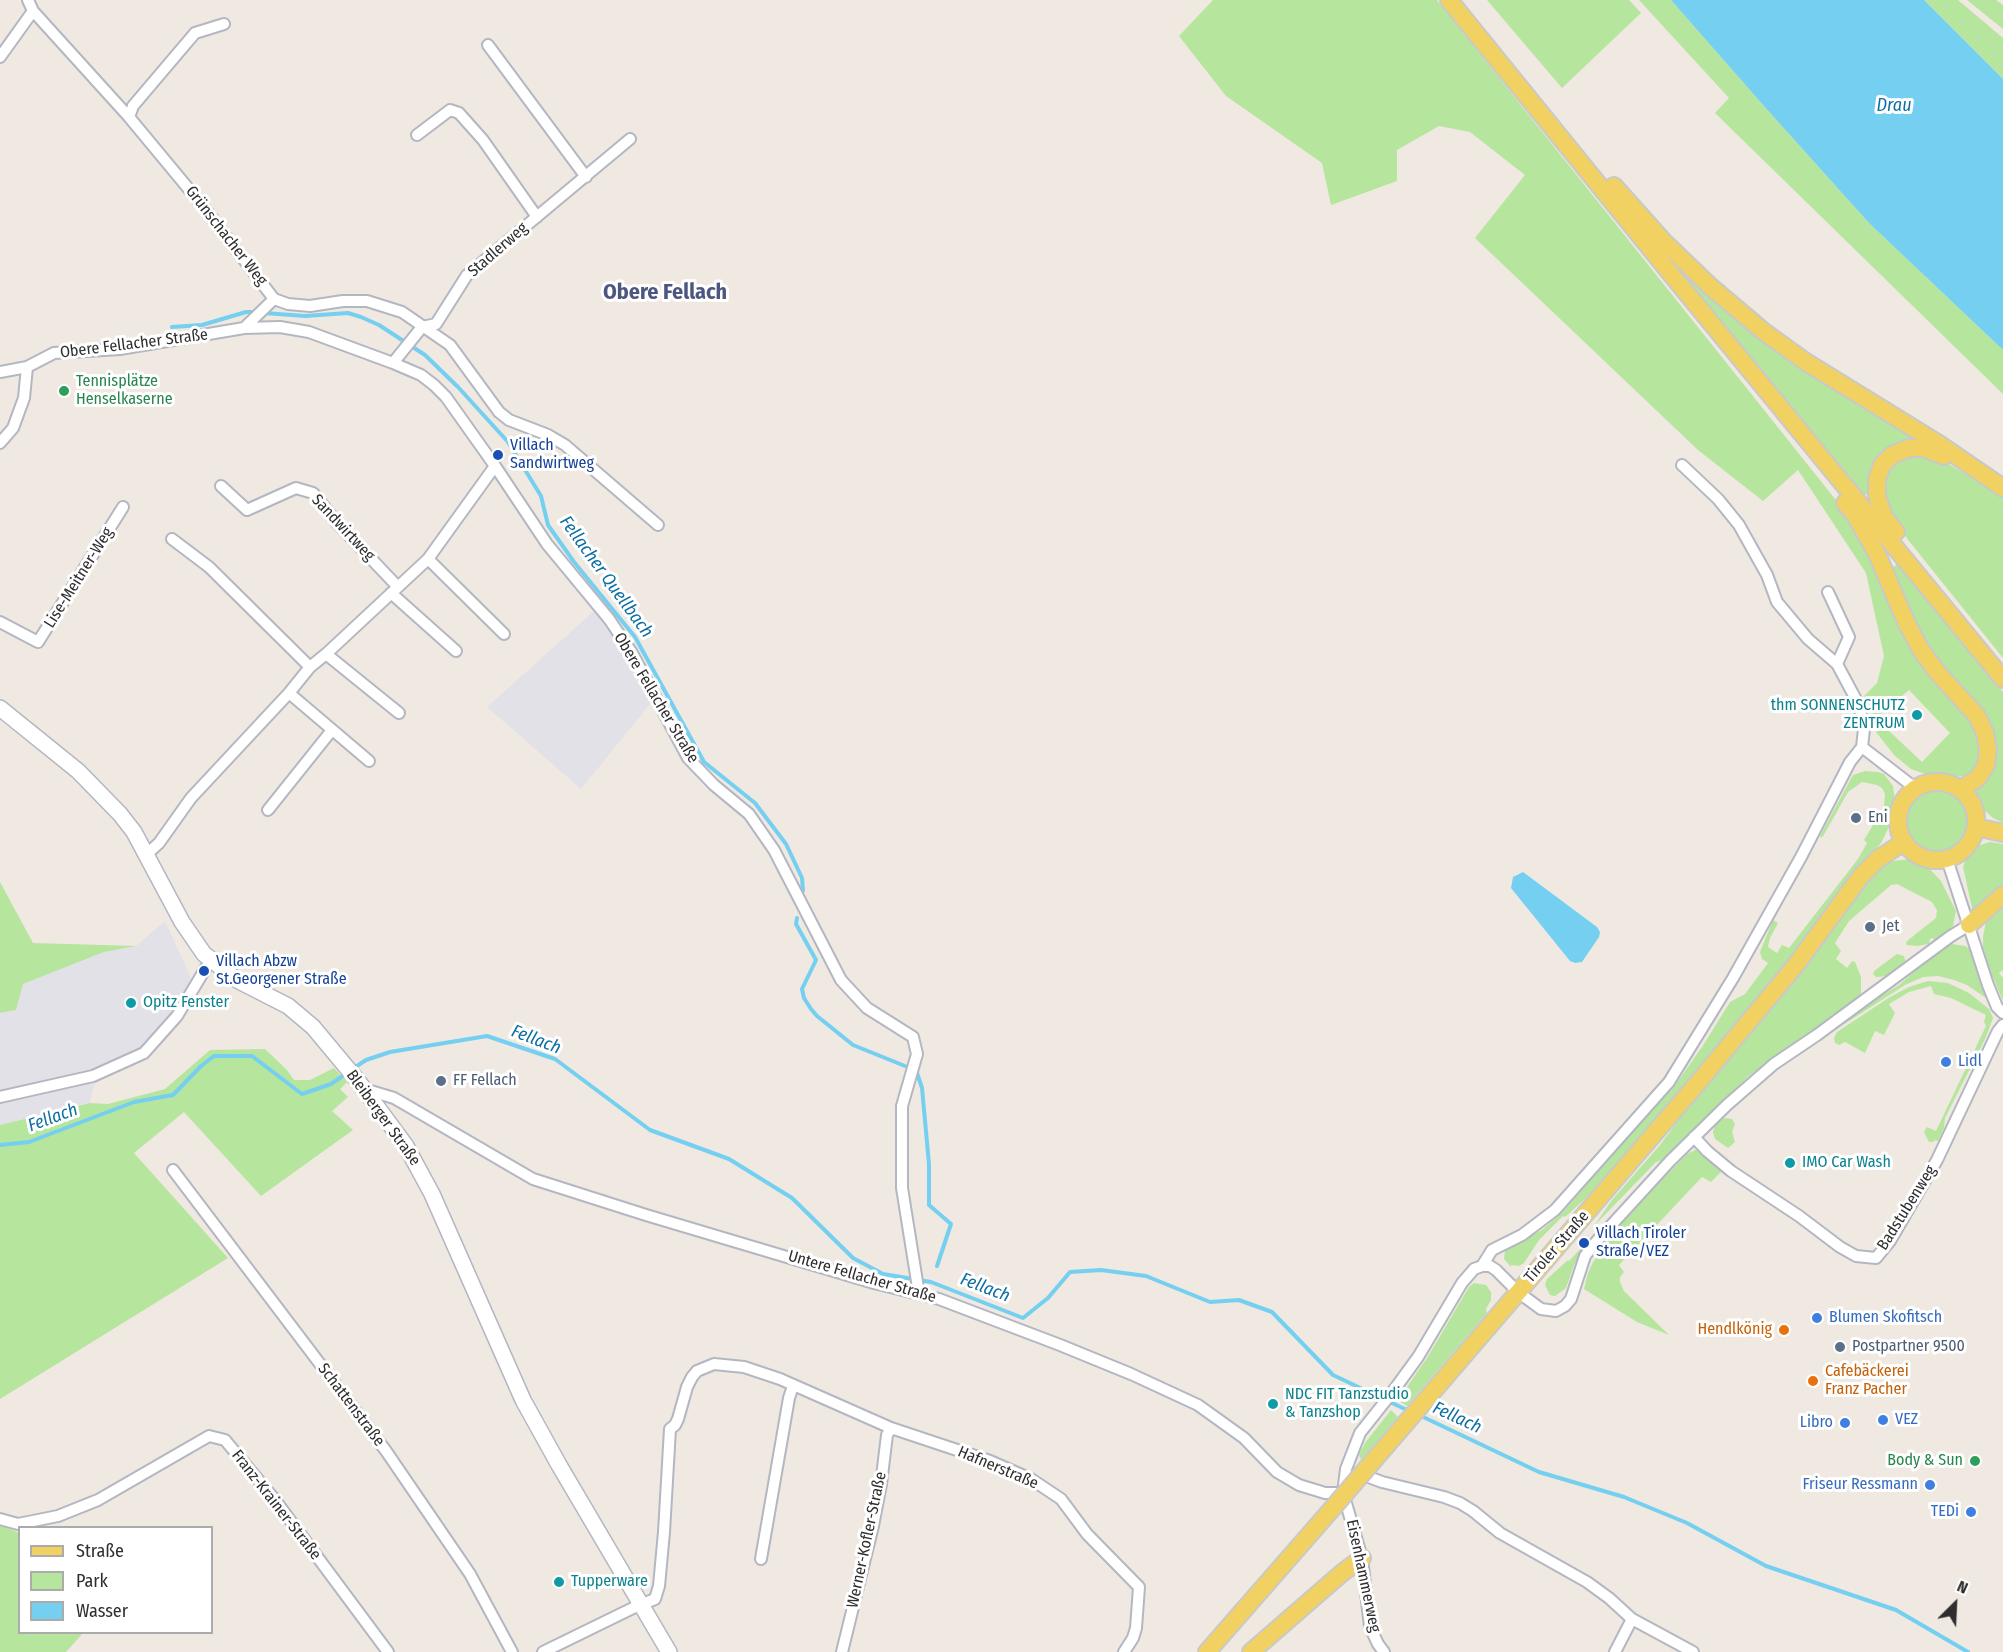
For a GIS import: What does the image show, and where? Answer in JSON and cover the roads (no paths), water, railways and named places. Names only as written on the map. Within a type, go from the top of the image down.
[{"type":"main road","points":[[1449,0],[1813,449],[2003,679]]},
{"type":"main road","points":[[1555,132],[1574,139],[1631,207],[1664,242],[1711,287],[1763,331],[1815,368],[1939,444],[2003,488]]},
{"type":"main road","points":[[1926,585],[1910,550],[1884,517],[1877,495],[1876,479],[1882,465],[1892,455],[1909,448],[1923,448],[1975,470]]},
{"type":"main road","points":[[1813,449],[1825,480],[1855,515],[1877,554],[1906,622],[1921,650],[1937,672],[1977,716],[1985,733],[1988,750],[1986,765],[1978,778],[1961,789]]},
{"type":"main road","name":"Bleiberger Straße","points":[[0,708],[92,783],[134,832],[182,922],[210,961],[237,980],[288,1006],[313,1028],[361,1085],[406,1146],[419,1167],[523,1400],[669,1652]]},
{"type":"main road","points":[[1941,781],[1961,789],[1973,804],[1977,819],[1970,843],[1961,852],[1947,859],[1924,858],[1916,854],[1904,842],[1899,830],[1898,817],[1904,799],[1915,788],[1941,781]]},
{"type":"main road","points":[[1976,827],[2003,833]]},
{"type":"main road","name":"Tiroler Straße","points":[[1207,1652],[1423,1403],[1795,966],[1861,876],[1878,859],[1904,842]]},
{"type":"main road","points":[[1969,925],[2003,895]]},
{"type":"main road","points":[[1251,1652],[1326,1586],[1362,1558]]},
{"type":"street","name":"Grünschacher Weg","points":[[28,0],[33,11],[129,117],[202,205],[271,302],[310,306],[343,301],[368,301],[402,312],[450,345],[491,403],[508,420],[548,435],[566,445],[658,525]]},
{"type":"street","points":[[0,57],[33,11]]},
{"type":"street","points":[[129,117],[132,106],[195,33],[224,24]]},
{"type":"street","points":[[488,45],[586,177]]},
{"type":"street","name":"Stadlerweg","points":[[417,135],[450,110],[459,113],[483,140],[537,217]]},
{"type":"street","name":"Stadlerweg","points":[[393,363],[423,327],[436,324],[467,275],[630,139]]},
{"type":"street","points":[[244,328],[271,302]]},
{"type":"street","name":"Obere Fellacher Straße","points":[[0,372],[27,368],[54,353],[120,349],[244,328],[280,327],[309,333],[393,363],[421,375],[434,385],[446,397],[547,544],[609,619],[634,656],[688,758],[714,785],[749,814],[774,850],[841,980],[867,1008],[913,1037],[917,1054],[902,1106],[902,1188],[917,1284]]},
{"type":"street","points":[[0,443],[12,428],[24,398],[27,368]]},
{"type":"street","points":[[1682,465],[1718,499],[1739,525],[1767,575],[1777,602],[1808,639],[1837,664],[1859,705],[1864,729],[1862,747],[1915,788]]},
{"type":"street","points":[[147,854],[159,843],[191,798],[289,693],[310,667],[428,560],[495,466]]},
{"type":"street","name":"Sandwirtweg","points":[[221,486],[248,510],[296,488],[314,493],[395,590],[456,651]]},
{"type":"street","name":"Lise-Meitner-Weg","points":[[0,622],[38,642],[123,507]]},
{"type":"street","points":[[172,539],[209,567],[310,667]]},
{"type":"street","points":[[428,560],[504,634]]},
{"type":"street","points":[[1828,592],[1849,637],[1837,664]]},
{"type":"street","points":[[326,654],[399,713]]},
{"type":"street","points":[[289,693],[369,761]]},
{"type":"street","points":[[268,810],[332,730]]},
{"type":"street","name":"Eisenhammerweg","points":[[1384,1652],[1370,1627],[1362,1558],[1343,1492],[1346,1469],[1360,1432],[1391,1394],[1433,1333],[1462,1283],[1474,1269],[1482,1266],[1492,1250],[1522,1235],[1555,1210],[1669,1082],[1733,978],[1801,858],[1850,762],[1862,747]]},
{"type":"street","points":[[1947,859],[1988,985],[1997,1007],[2003,1013]]},
{"type":"street","points":[[1482,1266],[1490,1266],[1496,1270],[1518,1292],[1541,1309],[1556,1311],[1565,1306],[1571,1299],[1585,1256],[1594,1243],[1726,1105],[1774,1064],[1969,925]]},
{"type":"street","points":[[0,1097],[93,1076],[144,1053],[177,1016],[210,961]]},
{"type":"street","name":"Badstubenweg","points":[[1694,1137],[1731,1171],[1799,1216],[1840,1247],[1856,1256],[1876,1258],[1890,1241],[1937,1160],[1998,1031],[2003,1025]]},
{"type":"street","name":"Untere Fellacher Straße","points":[[361,1085],[394,1098],[533,1179],[874,1283],[917,1284],[939,1299],[1060,1345],[1189,1400],[1244,1438],[1277,1472],[1299,1485],[1325,1492],[1343,1492]]},
{"type":"street","name":"Schattenstraße","points":[[173,1170],[386,1451],[470,1574],[512,1652]]},
{"type":"street","name":"Hafnerstraße","points":[[643,1605],[655,1599],[659,1587],[670,1429],[678,1419],[687,1387],[697,1371],[714,1364],[736,1365],[765,1374],[891,1428],[990,1461],[1031,1479],[1061,1499],[1087,1534],[1139,1587],[1136,1628],[1124,1652]]},
{"type":"street","points":[[761,1559],[793,1386]]},
{"type":"street","name":"Werner-Kofler-Straße","points":[[842,1652],[873,1526],[887,1435],[891,1428]]},
{"type":"street","name":"Franz-Krainer-Straße","points":[[0,1519],[18,1524],[58,1516],[99,1500],[209,1436],[225,1440],[275,1500],[388,1652]]},
{"type":"street","points":[[1346,1469],[1382,1482],[1460,1503],[1500,1533],[1587,1582],[1632,1619],[1692,1652]]},
{"type":"street","points":[[543,1652],[643,1605]]},
{"type":"street","points":[[1615,1652],[1632,1619]]},
{"type":"water","name":"Drau","points":[[1671,0],[1924,0],[2003,79],[2003,350],[1869,223]]},
{"type":"water","points":[[1523,872],[1597,927],[1600,932],[1599,937],[1582,962],[1570,961],[1511,888],[1513,877]]},
{"type":"waterway","name":"Fellacher Quellbach","points":[[172,327],[202,325],[246,312],[256,312]]},
{"type":"waterway","name":"Fellacher Quellbach","points":[[264,313],[305,316],[348,313],[361,317],[379,325],[425,355],[458,387],[508,442],[541,496],[548,525],[574,562],[635,637],[704,762],[755,803],[786,844],[802,878],[803,891]]},
{"type":"waterway","name":"Fellacher Quellbach","points":[[797,918],[796,924],[816,960],[802,989],[804,998],[811,1009],[853,1045],[905,1066]]},
{"type":"waterway","name":"Fellach","points":[[354,1068],[366,1060],[390,1052],[487,1036],[555,1059],[650,1130],[729,1159],[792,1198],[853,1258],[883,1274],[931,1282],[1023,1318],[1048,1298],[1070,1272],[1101,1270],[1146,1276],[1210,1302],[1239,1300],[1272,1312],[1333,1375],[1409,1411]]},
{"type":"waterway","name":"Fellach","points":[[0,1145],[29,1142],[134,1102],[173,1095],[214,1056],[252,1056],[302,1094],[331,1084],[347,1073]]},
{"type":"waterway","name":"Fellacher Quellbach","points":[[917,1073],[922,1088],[929,1164],[929,1205],[951,1224],[937,1266]]},
{"type":"waterway","name":"Fellach","points":[[1419,1415],[1539,1472],[1624,1497],[1687,1523],[1766,1566],[1896,1610],[1968,1652]]},
{"type":"place","name":"Tennisplätze Henselkaserne","points":[[64,391]]},
{"type":"place","name":"Villach Sandwirtweg","points":[[498,455]]},
{"type":"place","name":"thm SONNENSCHUTZ ZENTRUM","points":[[1917,715]]},
{"type":"place","name":"Eni","points":[[1856,818]]},
{"type":"place","name":"Jet","points":[[1870,927]]},
{"type":"place","name":"Villach Abzw St.Georgener Straße","points":[[204,971]]},
{"type":"place","name":"Opitz Fenster","points":[[131,1003]]},
{"type":"place","name":"Lidl","points":[[1946,1062]]},
{"type":"place","name":"FF Fellach","points":[[441,1081]]},
{"type":"place","name":"IMO Car Wash","points":[[1790,1163]]},
{"type":"place","name":"Villach Tiroler Straße/VEZ","points":[[1584,1243]]},
{"type":"place","name":"Blumen Skofitsch","points":[[1817,1318]]},
{"type":"place","name":"Hendlkönig","points":[[1784,1330]]},
{"type":"place","name":"Postpartner 9500","points":[[1840,1347]]},
{"type":"place","name":"Cafebäckerei Franz Pacher","points":[[1813,1381]]},
{"type":"place","name":"NDC FIT Tanzstudio & Tanzshop","points":[[1273,1404]]},
{"type":"place","name":"VEZ","points":[[1883,1420]]},
{"type":"place","name":"Libro","points":[[1845,1423]]},
{"type":"place","name":"Body & Sun","points":[[1975,1461]]},
{"type":"place","name":"Friseur Ressmann","points":[[1930,1485]]},
{"type":"place","name":"TEDi","points":[[1971,1512]]},
{"type":"place","name":"Tupperware","points":[[559,1582]]},
{"type":"district","name":"Obere Fellach","points":[[665,293]]}]
